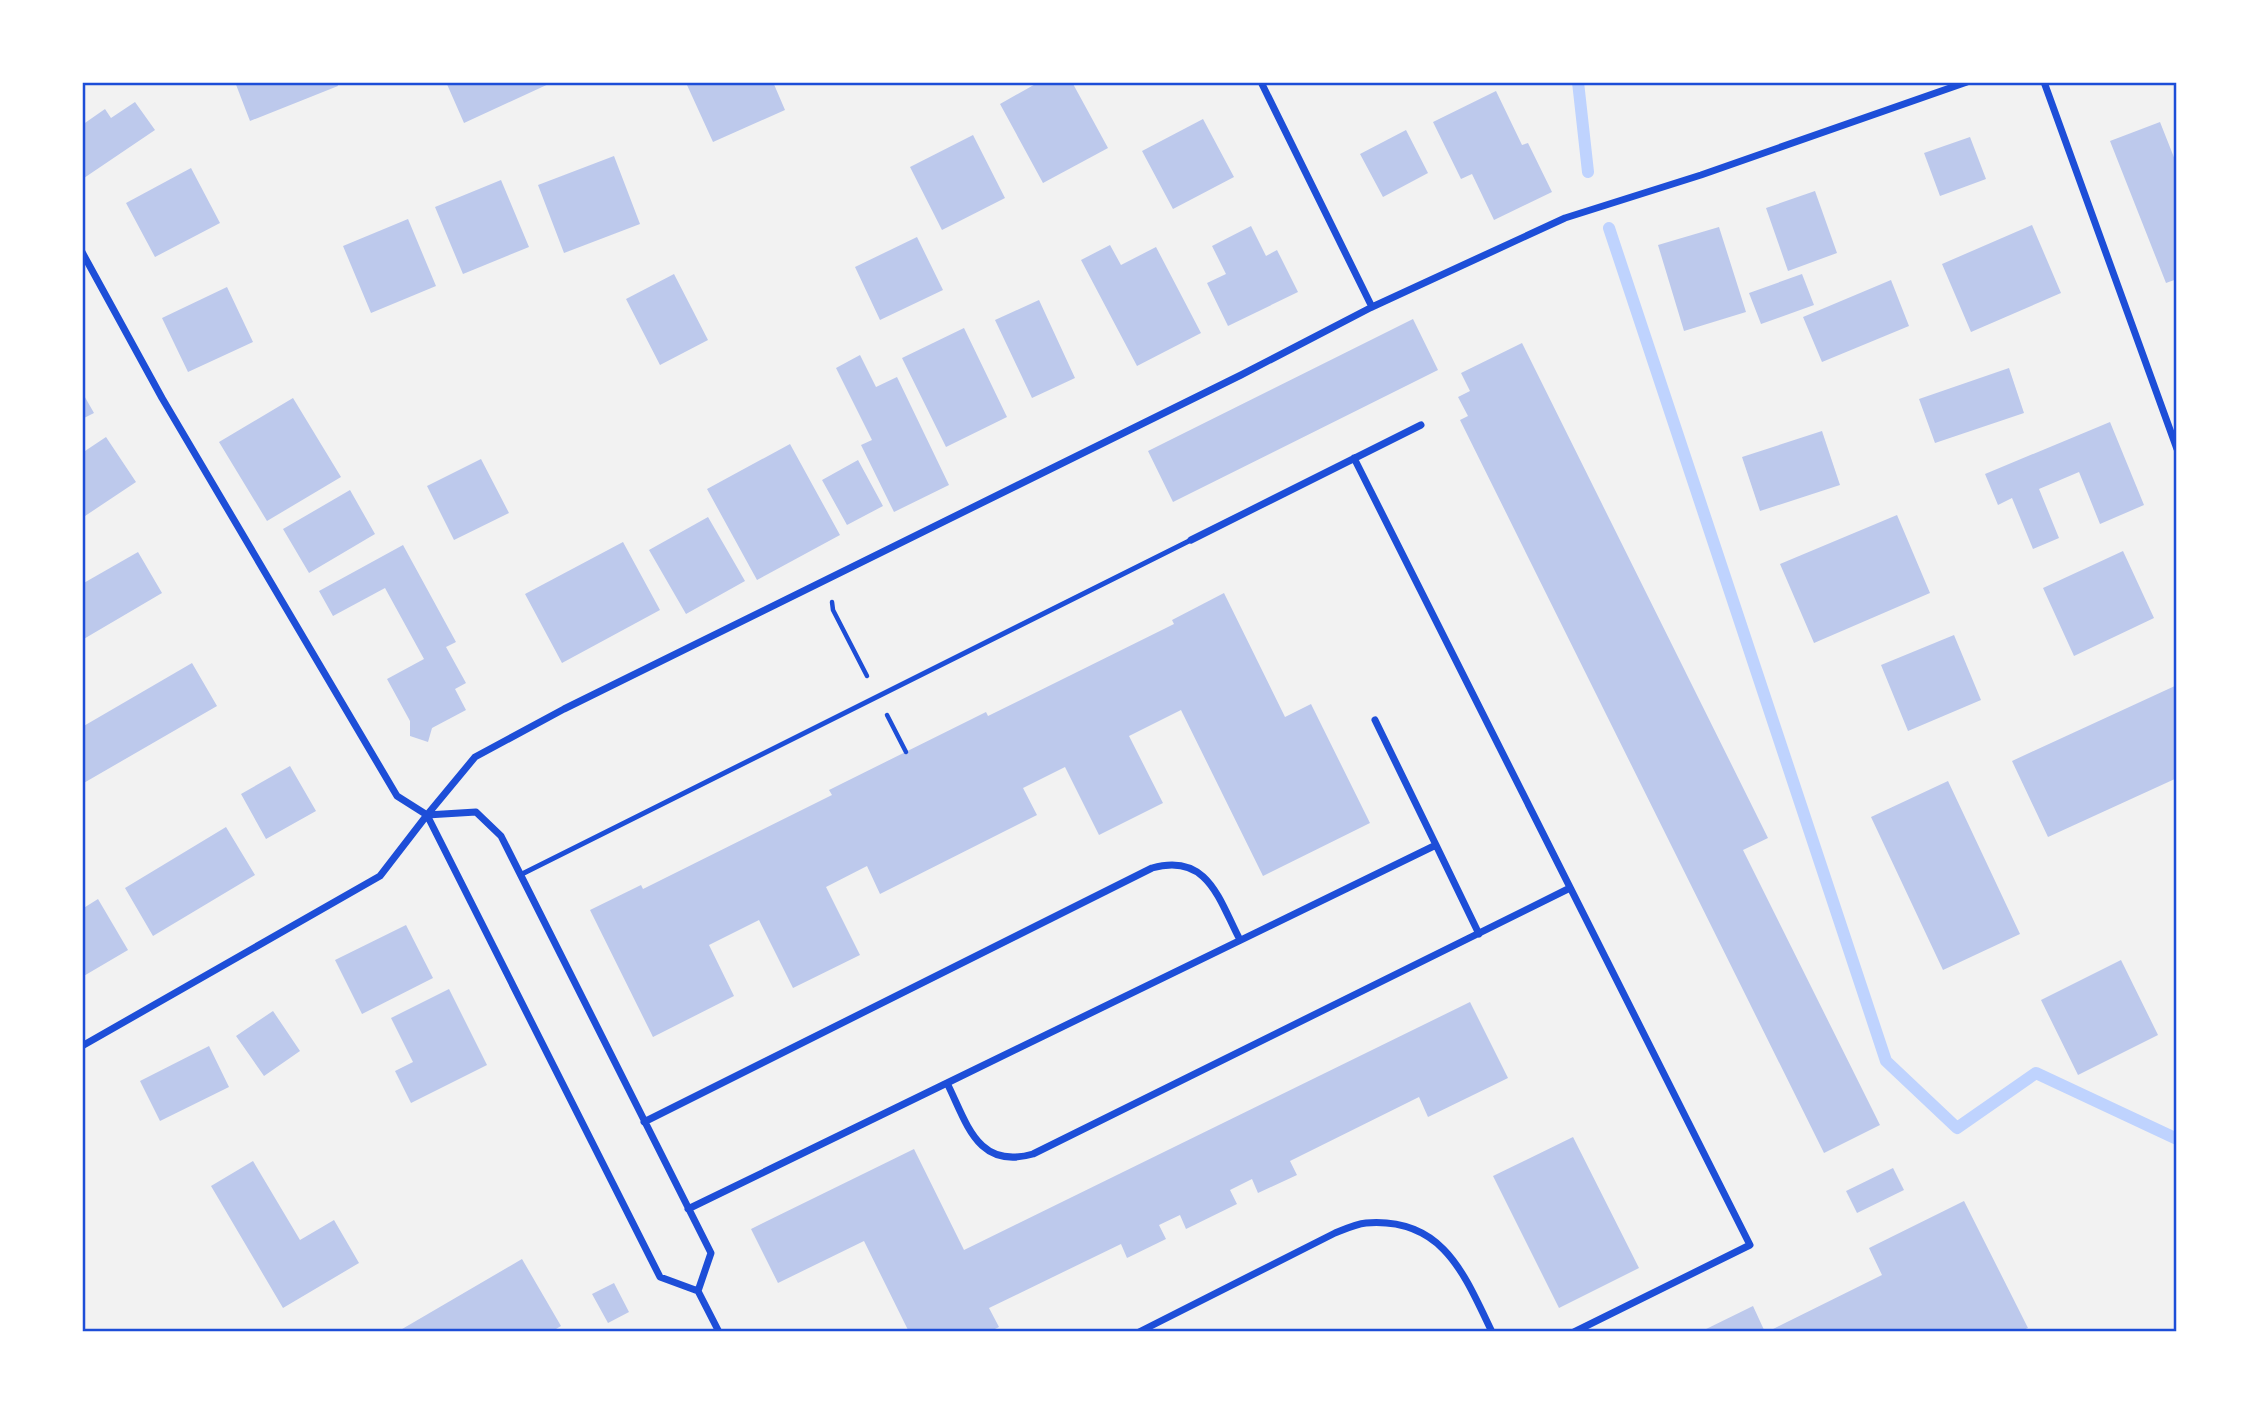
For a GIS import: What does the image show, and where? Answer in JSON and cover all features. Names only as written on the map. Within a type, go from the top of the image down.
[{"type":"street","points":[[1261,82],[1372,307]]},
{"type":"street","points":[[82,1046],[380,876],[426,815],[475,757],[564,709],[1241,375],[1372,307],[1565,218],[1967,82]]},
{"type":"street","points":[[2044,82],[2177,449]]},
{"type":"street","points":[[82,252],[162,398],[397,796],[426,815],[660,1278],[698,1291],[719,1332]]},
{"type":"street","points":[[1191,540],[1421,425]]},
{"type":"street","points":[[1354,458],[1749,1245],[1587,1329],[1574,1332]]},
{"type":"street","points":[[1375,720],[1479,934]]},
{"type":"street","points":[[426,815],[476,811],[501,836],[711,1253],[698,1291]]},
{"type":"street","points":[[688,1209],[1436,845]]},
{"type":"street","points":[[644,1122],[1152,868],[1175,864],[1198,871],[1210,882],[1240,940]]},
{"type":"street","points":[[947,1083],[975,1140],[987,1151],[1002,1157],[1018,1158],[1033,1154],[1570,888]]},
{"type":"street","points":[[1139,1332],[1335,1233],[1364,1223],[1394,1223],[1423,1233],[1448,1251],[1465,1276],[1492,1332]]},
{"type":"lane","points":[[520,875],[1191,540]]},
{"type":"path","points":[[828,578],[833,610],[906,752]]},
{"type":"building","points":[[235,82],[337,82],[338,86],[250,121]]},
{"type":"building","points":[[446,82],[553,82],[464,123]]},
{"type":"building","points":[[693,82],[773,82],[785,110],[713,142],[687,85]]},
{"type":"building","points":[[1039,82],[1072,82],[1108,148],[1043,183],[1000,104]]},
{"type":"building","points":[[1496,91],[1522,145],[1528,143],[1552,192],[1494,220],[1472,174],[1461,179],[1433,122]]},
{"type":"building","points":[[135,102],[155,130],[84,178],[82,125],[105,109],[111,118]]},
{"type":"building","points":[[1203,119],[1234,177],[1173,209],[1142,151]]},
{"type":"building","points":[[2160,122],[2177,165],[2177,279],[2166,283],[2110,141]]},
{"type":"building","points":[[1406,130],[1428,173],[1383,197],[1360,154]]},
{"type":"building","points":[[973,135],[1005,198],[942,230],[910,167]]},
{"type":"building","points":[[1970,137],[1986,179],[1940,196],[1924,153]]},
{"type":"building","points":[[614,156],[640,224],[564,253],[538,185]]},
{"type":"building","points":[[191,168],[220,223],[155,257],[126,203]]},
{"type":"building","points":[[501,180],[529,247],[463,274],[435,207]]},
{"type":"building","points":[[1815,191],[1837,253],[1788,271],[1766,208]]},
{"type":"building","points":[[408,219],[436,286],[371,313],[343,246]]},
{"type":"building","points":[[2032,225],[2061,293],[1971,332],[1942,264]]},
{"type":"building","points":[[1251,226],[1266,256],[1277,250],[1298,292],[1228,326],[1207,283],[1226,274],[1212,246]]},
{"type":"building","points":[[1719,227],[1746,312],[1684,331],[1658,245]]},
{"type":"building","points":[[917,237],[943,290],[880,320],[855,267]]},
{"type":"building","points":[[1110,245],[1121,265],[1156,247],[1201,333],[1137,366],[1081,260]]},
{"type":"building","points":[[674,274],[708,340],[660,365],[626,299]]},
{"type":"building","points":[[1802,274],[1814,305],[1761,324],[1749,293]]},
{"type":"building","points":[[1891,280],[1909,326],[1822,362],[1803,317]]},
{"type":"building","points":[[227,287],[253,342],[188,372],[162,318]]},
{"type":"building","points":[[1039,300],[1075,378],[1032,398],[995,320]]},
{"type":"building","points":[[1413,319],[1438,370],[1173,502],[1148,451]]},
{"type":"building","points":[[964,328],[1007,417],[946,447],[902,358]]},
{"type":"building","points":[[1522,343],[1768,838],[1743,850],[1880,1125],[1824,1153],[1460,420],[1468,416],[1458,397],[1470,391],[1461,373]]},
{"type":"building","points":[[860,355],[876,387],[897,377],[949,485],[894,512],[861,445],[872,440],[836,368]]},
{"type":"building","points":[[2009,368],[2024,413],[1935,443],[1919,399]]},
{"type":"building","points":[[82,392],[94,413],[82,419]]},
{"type":"building","points":[[293,398],[341,477],[267,521],[219,442]]},
{"type":"building","points":[[2110,422],[2144,505],[2100,524],[2079,472],[2039,489],[2059,538],[2033,549],[2012,498],[1998,505],[1985,474]]},
{"type":"building","points":[[1822,431],[1840,485],[1760,511],[1742,457]]},
{"type":"building","points":[[106,437],[136,482],[82,518],[82,453]]},
{"type":"building","points":[[790,444],[840,535],[757,580],[707,489]]},
{"type":"building","points":[[481,459],[509,513],[454,540],[427,486]]},
{"type":"building","points":[[858,460],[883,506],[847,525],[822,480]]},
{"type":"building","points":[[350,490],[375,534],[309,573],[283,529]]},
{"type":"building","points":[[1897,515],[1930,593],[1814,643],[1780,564]]},
{"type":"building","points":[[708,517],[745,581],[686,614],[649,550]]},
{"type":"building","points":[[623,542],[660,610],[562,663],[525,594]]},
{"type":"building","points":[[403,545],[456,642],[446,647],[466,683],[455,689],[466,710],[432,728],[428,742],[410,736],[410,721],[387,679],[424,659],[385,588],[333,616],[319,591]]},
{"type":"building","points":[[2123,551],[2154,618],[2074,656],[2043,588]]},
{"type":"building","points":[[138,552],[162,593],[82,640],[82,584]]},
{"type":"building","points":[[1224,593],[1285,717],[1311,704],[1370,823],[1263,876],[1181,710],[1129,736],[1163,803],[1099,835],[1065,767],[1023,788],[1037,815],[880,894],[867,866],[826,887],[860,955],[793,988],[759,920],[709,945],[734,996],[653,1037],[590,910],[641,885],[643,889],[832,795],[829,790],[986,712],[988,716],[1174,624],[1172,620]]},
{"type":"building","points":[[1954,635],[1981,700],[1908,731],[1881,665]]},
{"type":"building","points":[[192,663],[217,706],[82,784],[82,727]]},
{"type":"building","points":[[2177,685],[2177,778],[2048,837],[2012,761]]},
{"type":"building","points":[[290,766],[316,811],[266,839],[241,794]]},
{"type":"building","points":[[1948,781],[2020,934],[1943,970],[1871,817]]},
{"type":"building","points":[[226,827],[255,875],[153,936],[125,888]]},
{"type":"building","points":[[98,899],[128,950],[82,977],[82,909]]},
{"type":"building","points":[[406,925],[433,978],[362,1014],[335,960]]},
{"type":"building","points":[[2121,960],[2158,1035],[2078,1075],[2041,1000]]},
{"type":"building","points":[[449,989],[487,1065],[411,1103],[395,1071],[413,1062],[391,1018]]},
{"type":"building","points":[[1470,1002],[1508,1078],[1428,1117],[1419,1097],[1290,1161],[1297,1175],[1258,1193],[1252,1179],[1230,1190],[1237,1204],[1186,1229],[1180,1215],[1159,1225],[1166,1239],[1127,1258],[1121,1244],[989,1308],[999,1327],[989,1332],[909,1332],[864,1241],[778,1283],[751,1229],[914,1149],[964,1250]]},
{"type":"building","points":[[273,1011],[300,1051],[264,1076],[236,1036]]},
{"type":"building","points":[[209,1046],[229,1087],[160,1121],[140,1081]]},
{"type":"building","points":[[1573,1137],[1639,1268],[1559,1308],[1493,1176]]},
{"type":"building","points":[[253,1161],[300,1240],[334,1220],[359,1263],[283,1308],[211,1186]]},
{"type":"building","points":[[1893,1168],[1904,1190],[1857,1213],[1846,1191]]},
{"type":"building","points":[[1964,1201],[2028,1328],[2019,1332],[1767,1332],[1882,1275],[1869,1248]]},
{"type":"building","points":[[522,1259],[561,1326],[551,1332],[397,1332]]},
{"type":"building","points":[[614,1283],[629,1312],[608,1323],[592,1294]]},
{"type":"building","points":[[1753,1306],[1765,1332],[1700,1332]]},
{"type":"waterway","points":[[1578,82],[1588,172]]},
{"type":"waterway","points":[[1609,228],[1886,1061],[1957,1128],[2036,1073],[2177,1139]]}]
